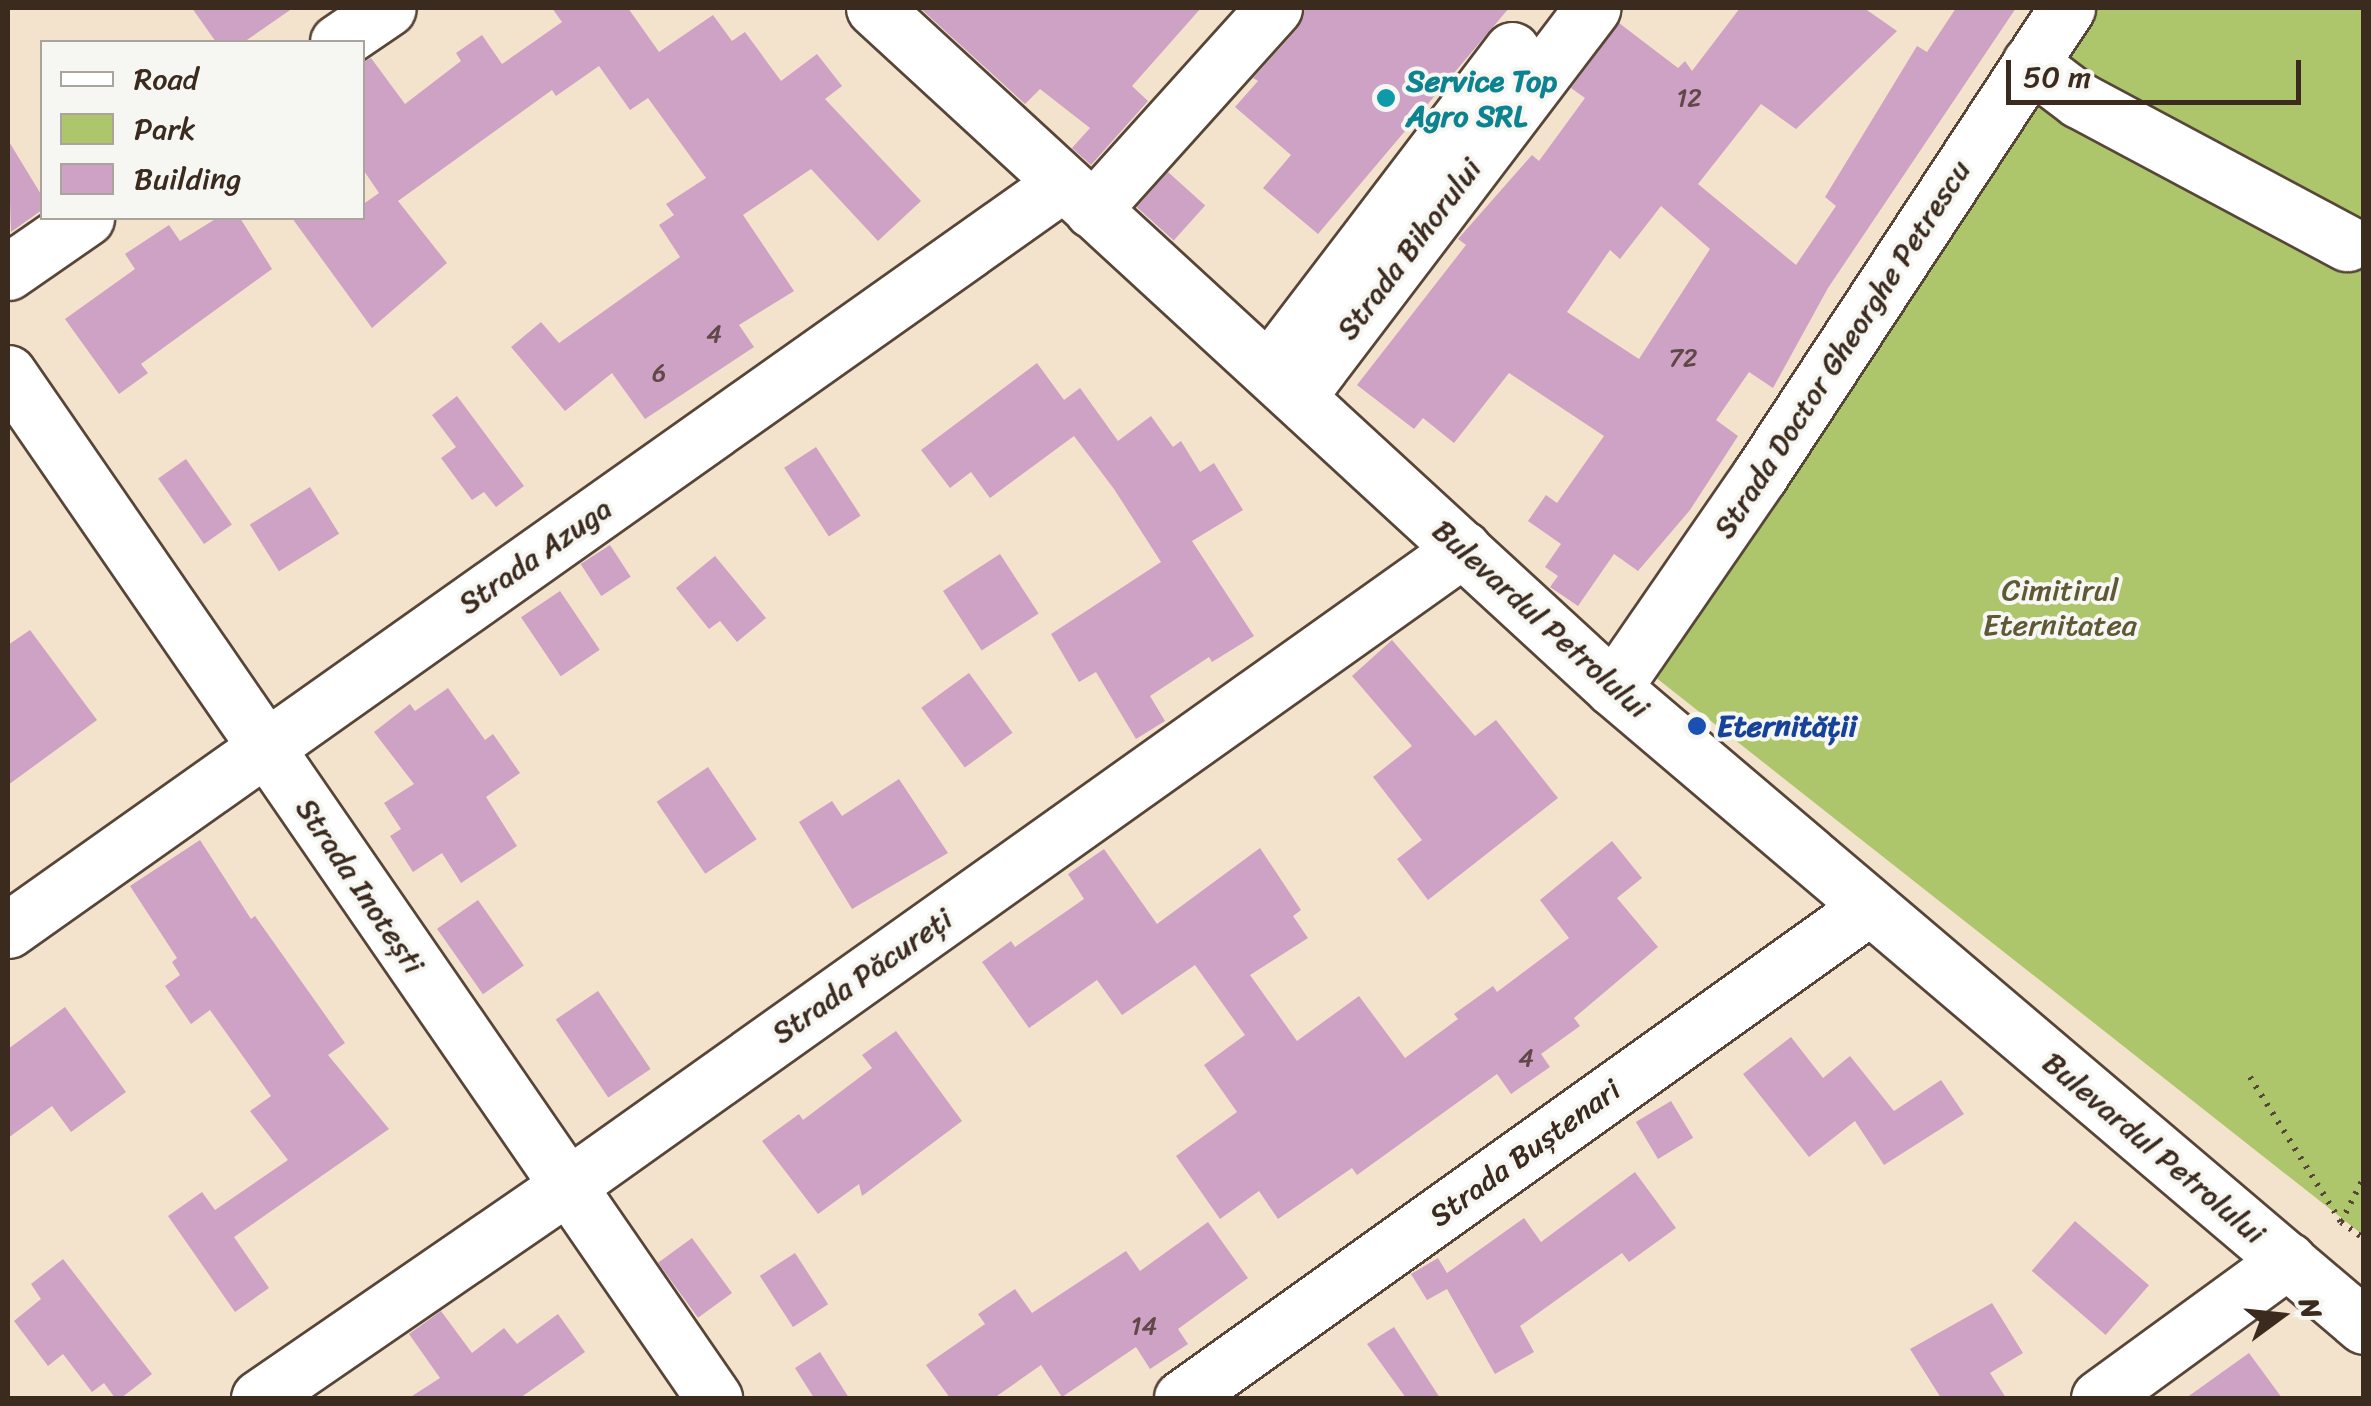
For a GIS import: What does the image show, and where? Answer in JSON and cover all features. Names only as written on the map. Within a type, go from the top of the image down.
[{"type":"street","points":[[341,40],[388,8]]},
{"type":"street","name":"Bulevardul Petrolului","points":[[874,8],[1613,688],[2364,1326]]},
{"type":"street","name":"Strada Azuga","points":[[8,930],[264,748],[1077,197],[1274,8]]},
{"type":"street","points":[[1283,382],[1544,8]]},
{"type":"street","name":"Strada Bihorului","points":[[1283,382],[1592,8]]},
{"type":"street","name":"Strada Doctor Gheorghe Petrescu","points":[[1613,688],[1760,475],[2067,8]]},
{"type":"street","points":[[2030,63],[2079,100],[2347,243]]},
{"type":"street","points":[[8,272],[83,220]]},
{"type":"street","name":"Strada Inotești","points":[[8,373],[714,1398]]},
{"type":"street","name":"Strada Păcureți","points":[[259,1398],[566,1187],[1463,549]]},
{"type":"street","name":"Strada Buștenari","points":[[1182,1398],[1868,908]]},
{"type":"street","points":[[2099,1398],[2288,1260]]},
{"type":"path","points":[[2250,1077],[2341,1222],[2364,1239]]},
{"type":"path","points":[[2341,1222],[2364,1177]]},
{"type":"green space","name":"Cimitirul Eternitatea","points":[[2097,8],[2363,8],[2363,1235],[1650,673]]},
{"type":"building","points":[[192,8],[293,8],[247,40],[215,40]]},
{"type":"building","points":[[552,8],[628,8],[659,52],[713,15],[732,41],[745,32],[781,81],[817,54],[842,86],[825,99],[921,201],[878,241],[811,169],[743,215],[794,291],[739,325],[754,347],[645,419],[612,373],[565,411],[511,347],[541,322],[559,343],[680,257],[659,225],[674,215],[666,204],[706,178],[648,98],[630,110],[599,66],[556,96],[552,90],[398,201],[447,263],[372,328],[293,220],[365,220],[365,203],[379,193],[365,172],[365,61],[371,58],[405,104],[461,61],[456,53],[482,35],[502,64],[562,22]]},
{"type":"building","points":[[920,8],[1201,8],[1132,86],[1148,101],[1091,165],[1072,148],[1090,128],[1040,89],[1025,104]]},
{"type":"building","name":"Service Top Agro SRL","points":[[1304,8],[1509,8],[1318,234],[1263,188],[1291,155],[1235,107],[1258,81],[1253,78],[1297,29]]},
{"type":"building","points":[[1740,8],[1864,8],[1897,31],[1796,129],[1761,104],[1698,184],[1796,265],[1836,206],[1825,197],[1917,46],[1927,52],[1956,8],[2016,8],[1828,288],[1773,388],[1749,372],[1716,420],[1738,436],[1690,510],[1638,571],[1614,554],[1578,606],[1550,587],[1558,576],[1545,567],[1561,544],[1528,521],[1546,495],[1557,503],[1604,436],[1509,373],[1454,443],[1423,418],[1414,429],[1357,385],[1466,245],[1458,239],[1532,155],[1539,161],[1585,98],[1571,88],[1619,23],[1678,68],[1685,61],[1692,71]],"holes":[[[1661,206],[1710,249],[1639,359],[1567,312],[1610,250],[1620,259]]]},
{"type":"building","points":[[8,140],[40,193],[40,211],[11,232]]},
{"type":"building","points":[[1168,172],[1205,205],[1174,240],[1137,207]]},
{"type":"building","points":[[214,220],[241,220],[272,269],[141,364],[148,373],[119,394],[65,319],[135,269],[125,254],[169,225],[180,241]]},
{"type":"building","points":[[1037,363],[1064,400],[1080,388],[1118,441],[1151,416],[1173,447],[1181,441],[1200,472],[1214,463],[1243,510],[1192,541],[1254,636],[1212,662],[1209,657],[1150,696],[1165,721],[1136,739],[1096,672],[1079,682],[1051,634],[1161,562],[1114,489],[1074,436],[990,498],[971,472],[950,488],[921,450]]},
{"type":"building","points":[[457,396],[524,486],[496,507],[484,492],[472,500],[441,458],[456,447],[432,415]]},
{"type":"building","points":[[816,447],[861,516],[829,536],[784,468]]},
{"type":"building","points":[[186,459],[232,525],[204,544],[158,479]]},
{"type":"building","points":[[310,487],[339,534],[279,571],[250,525]]},
{"type":"building","points":[[610,545],[631,577],[601,596],[581,564]]},
{"type":"building","points":[[1000,554],[1039,614],[982,651],[943,591]]},
{"type":"building","points":[[715,556],[766,618],[737,642],[720,621],[709,629],[676,588]]},
{"type":"building","points":[[560,591],[600,650],[561,676],[521,617]]},
{"type":"building","points":[[30,630],[97,720],[8,785],[8,645]]},
{"type":"building","points":[[1392,640],[1475,736],[1496,720],[1558,798],[1428,900],[1397,859],[1422,840],[1373,777],[1412,746],[1352,676]]},
{"type":"building","points":[[969,673],[1012,733],[965,768],[921,708]]},
{"type":"building","points":[[448,688],[485,740],[493,734],[520,773],[486,797],[517,846],[461,883],[442,853],[413,872],[390,836],[401,829],[384,803],[414,784],[374,732],[410,704],[415,711]]},
{"type":"building","points":[[708,767],[757,839],[705,874],[657,802]]},
{"type":"building","points":[[899,779],[948,853],[852,909],[799,822],[832,801],[842,816]]},
{"type":"building","points":[[200,840],[251,919],[255,916],[345,1043],[328,1055],[389,1129],[234,1237],[269,1288],[235,1312],[168,1216],[202,1192],[215,1210],[288,1160],[250,1111],[271,1096],[210,1010],[191,1024],[165,986],[180,975],[172,962],[177,958],[130,886]]},
{"type":"building","points":[[1612,841],[1642,878],[1617,898],[1658,947],[1574,1018],[1580,1026],[1541,1054],[1550,1067],[1511,1094],[1497,1074],[1357,1175],[1352,1168],[1278,1219],[1259,1191],[1220,1219],[1176,1156],[1237,1112],[1204,1065],[1245,1035],[1195,965],[1122,1015],[1097,980],[1029,1028],[982,962],[1011,941],[1015,947],[1084,899],[1068,874],[1104,849],[1157,924],[1260,848],[1301,910],[1293,916],[1308,938],[1250,975],[1297,1041],[1359,996],[1405,1058],[1458,1019],[1454,1014],[1493,986],[1497,992],[1569,938],[1540,900]]},
{"type":"building","points":[[478,900],[524,966],[483,994],[437,929]]},
{"type":"building","points":[[598,991],[651,1069],[608,1097],[556,1020]]},
{"type":"building","points":[[65,1007],[126,1092],[71,1132],[52,1106],[8,1138],[8,1049]]},
{"type":"building","points":[[896,1031],[962,1121],[862,1196],[859,1184],[818,1214],[762,1141],[799,1114],[803,1120],[872,1068],[862,1055]]},
{"type":"building","points":[[1791,1037],[1823,1078],[1850,1056],[1894,1111],[1941,1080],[1964,1114],[1884,1165],[1855,1121],[1809,1157],[1743,1074]]},
{"type":"building","points":[[1671,1101],[1693,1138],[1658,1159],[1636,1122]]},
{"type":"building","points":[[1635,1172],[1676,1228],[1629,1262],[1622,1253],[1520,1326],[1534,1352],[1495,1374],[1447,1289],[1427,1300],[1411,1274],[1438,1258],[1447,1273],[1524,1218],[1541,1242]]},
{"type":"building","points":[[2075,1221],[2149,1285],[2106,1335],[2032,1271]]},
{"type":"building","points":[[1208,1222],[1248,1278],[1178,1329],[1188,1344],[1150,1369],[1136,1347],[1062,1397],[1041,1365],[994,1398],[950,1398],[926,1365],[985,1324],[978,1314],[1015,1289],[1032,1313],[1126,1251],[1140,1271]]},
{"type":"building","points":[[692,1238],[732,1293],[698,1318],[658,1263]]},
{"type":"building","points":[[795,1253],[828,1304],[793,1327],[760,1276]]},
{"type":"building","points":[[63,1259],[152,1374],[121,1398],[115,1398],[104,1383],[92,1392],[63,1354],[48,1366],[14,1321],[41,1299],[31,1284]]},
{"type":"building","points":[[1992,1303],[2023,1353],[1990,1373],[2006,1398],[1941,1398],[1910,1349]]},
{"type":"building","points":[[441,1311],[472,1353],[504,1328],[517,1344],[558,1314],[585,1352],[520,1398],[409,1398],[440,1378],[409,1334]]},
{"type":"building","points":[[1394,1327],[1440,1398],[1406,1398],[1367,1344]]},
{"type":"building","points":[[820,1352],[849,1398],[814,1398],[795,1368]]},
{"type":"building","points":[[2249,1353],[2282,1398],[2186,1398]]},
{"type":"place","name":"Service Top Agro SRL","points":[[1386,98]]},
{"type":"place","name":"Eternității","points":[[1697,726]]}]
